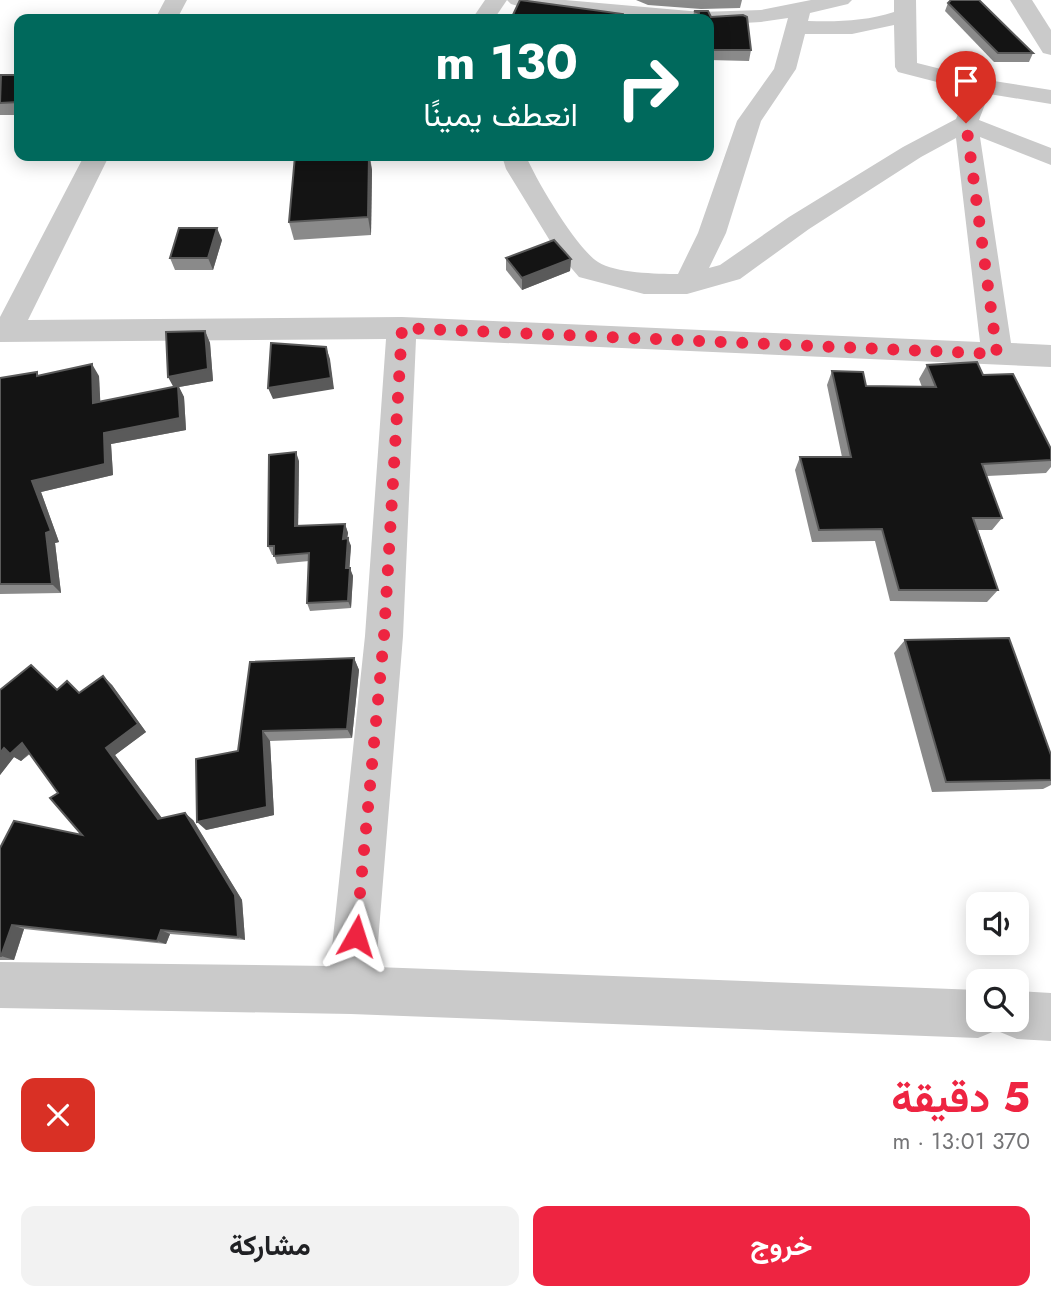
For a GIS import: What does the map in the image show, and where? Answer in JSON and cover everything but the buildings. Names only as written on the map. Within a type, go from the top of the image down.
[{"type":"street","points":[[518,0],[651,14]]},
{"type":"street","points":[[799,18],[841,0]]},
{"type":"street","points":[[1021,0],[1051,48]]},
{"type":"street","points":[[714,17],[799,18],[836,29],[876,26],[905,8]]},
{"type":"street","points":[[905,8],[906,67],[981,86],[1051,97]]},
{"type":"street","points":[[687,284],[712,233],[749,121],[785,69],[799,18]]},
{"type":"street","points":[[981,86],[966,123],[997,354]]},
{"type":"street","points":[[516,161],[565,243],[589,270],[644,285],[687,284],[730,272],[799,223],[912,152],[966,123]]},
{"type":"street","points":[[966,123],[1051,157]]},
{"type":"street","points":[[93,161],[3,331],[402,328],[1051,356]]},
{"type":"street","points":[[351,990],[384,636],[402,328]]},
{"type":"street","points":[[0,985],[351,990],[966,1014]]},
{"type":"street","points":[[1029,1016],[1051,1017]]},
{"type":"route","points":[[356,936],[384,636],[402,328],[997,354],[966,123]]}]
